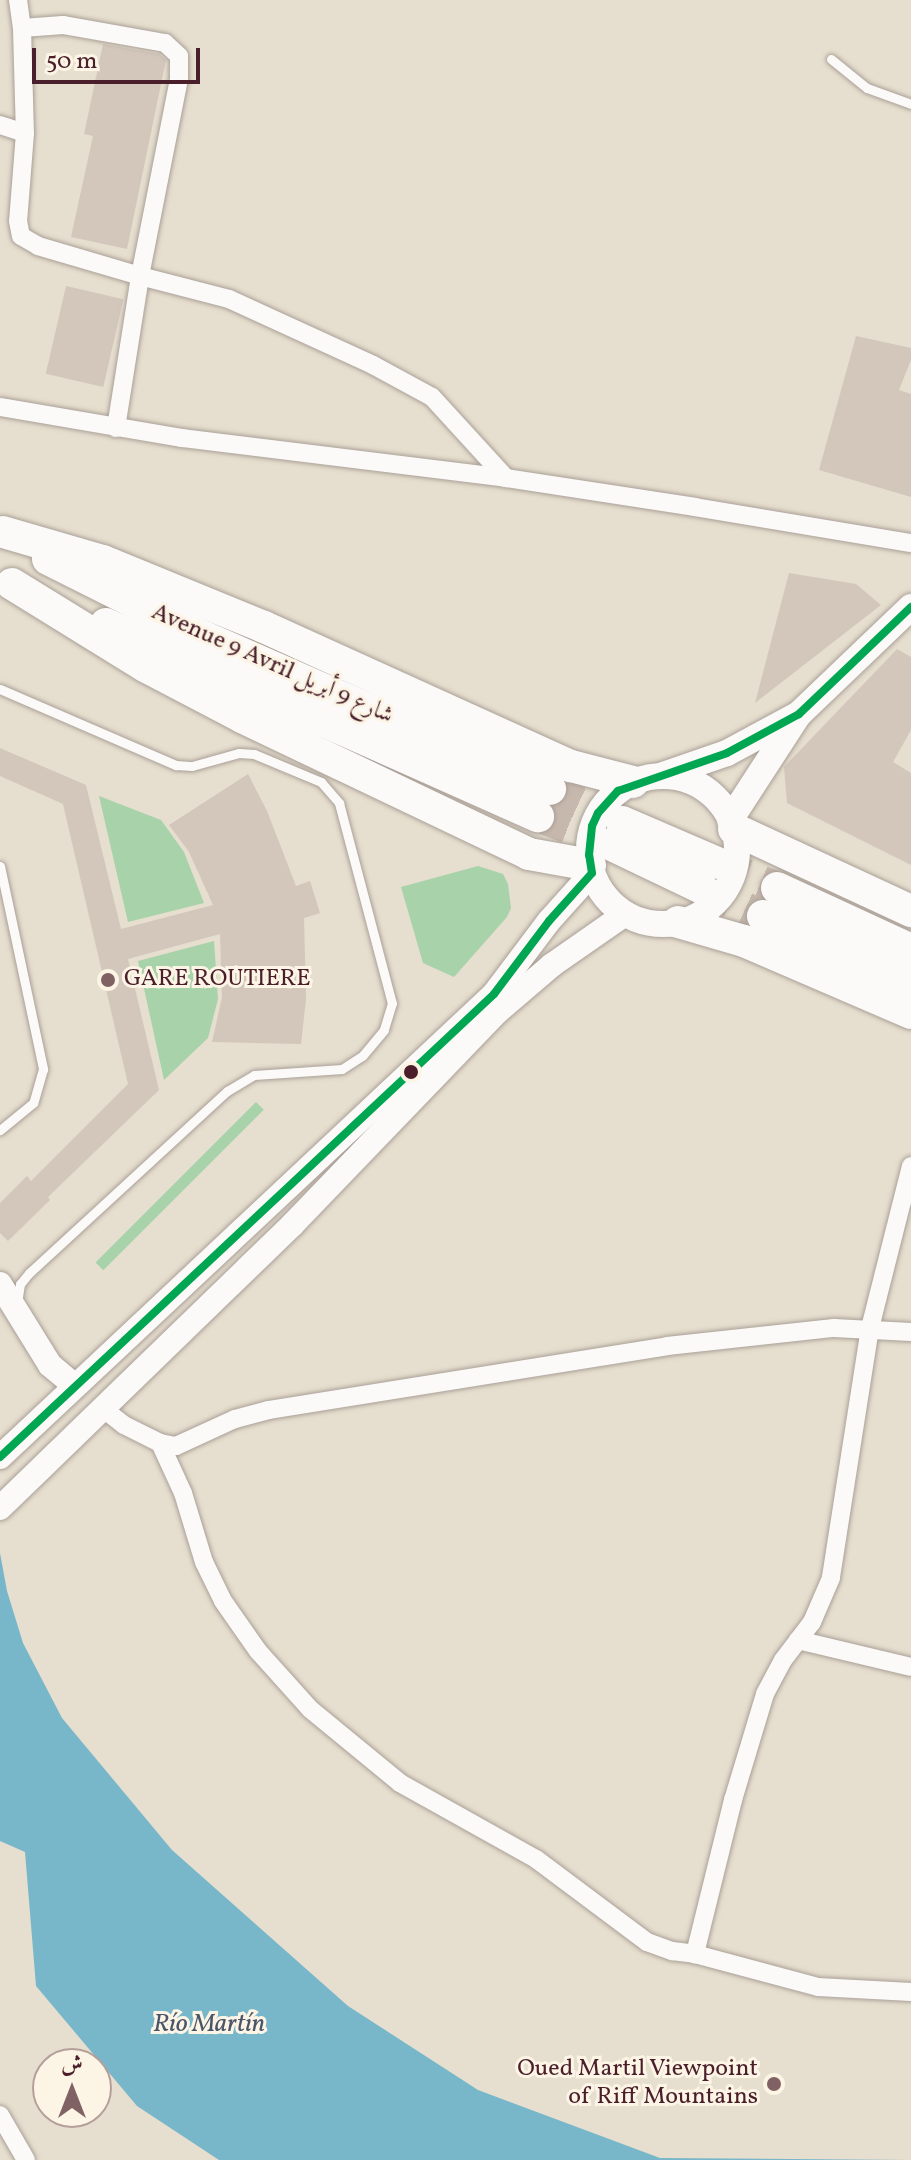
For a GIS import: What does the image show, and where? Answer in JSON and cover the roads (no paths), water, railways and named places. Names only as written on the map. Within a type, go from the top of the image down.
[{"type":"highway","points":[[2,531],[103,561],[264,627],[571,766],[644,779]]},
{"type":"highway","name":"Avenue 9 Avril شارع 9 أبريل","points":[[2,531],[68,570],[544,802],[6,582]]},
{"type":"highway","points":[[6,582],[145,666],[242,717],[529,854],[604,851],[710,875]]},
{"type":"highway","points":[[732,824],[911,911]]},
{"type":"highway","points":[[911,950],[770,902],[911,983]]},
{"type":"highway","points":[[678,922],[744,941],[911,1013]]},
{"type":"main road","points":[[732,824],[799,714],[911,607]]},
{"type":"main road","points":[[644,779],[697,785],[717,800],[732,824],[736,862],[725,891],[703,912],[678,922],[660,924],[625,914],[599,889],[604,851],[589,840],[598,813],[618,791],[644,779],[682,771],[727,753],[799,714]]},
{"type":"street","points":[[21,1],[25,133],[18,221],[21,236],[38,246],[229,299],[373,365],[432,397],[506,478]]},
{"type":"street","points":[[22,28],[63,25],[151,40],[173,47],[179,56],[179,79],[140,276],[116,428]]},
{"type":"street","points":[[0,125],[25,133]]},
{"type":"street","points":[[0,407],[116,428],[506,478],[911,543]]},
{"type":"street","points":[[0,1457],[484,1004],[604,851]]},
{"type":"street","points":[[0,1508],[293,1224],[496,1013],[552,965],[625,914]]},
{"type":"street","points":[[695,1954],[733,1800],[765,1694],[778,1668],[824,1600],[831,1578],[870,1328],[910,1170]]},
{"type":"street","points":[[0,1284],[50,1365],[74,1385]]},
{"type":"street","points":[[101,1407],[124,1425],[160,1443],[176,1446],[235,1419],[269,1410],[667,1346],[818,1329],[870,1328],[911,1332]]},
{"type":"street","points":[[160,1443],[183,1493],[204,1562],[223,1601],[258,1651],[310,1709],[400,1783],[536,1859],[647,1942],[818,1987],[911,1992]]},
{"type":"street","points":[[798,1640],[911,1667]]},
{"type":"street","points":[[0,2115],[26,2160]]},
{"type":"lane","points":[[831,59],[867,88],[911,104]]},
{"type":"lane","points":[[0,689],[176,765],[192,766],[239,753],[254,754],[321,782],[339,803],[392,1003],[384,1030],[362,1056],[342,1069],[254,1075],[227,1091],[29,1273],[17,1297],[19,1314]]},
{"type":"lane","points":[[0,866],[43,1069],[33,1103],[0,1130]]},
{"type":"water","name":"Río Martín","points":[[0,1553],[7,1591],[23,1643],[62,1718],[172,1850],[348,2006],[478,2090],[660,2158],[911,2160],[219,2160],[137,2106],[112,2076],[112,2048],[88,2048],[36,1986],[25,1852],[0,1841]]},
{"type":"tunnel","points":[[550,789],[622,822]]},
{"type":"tunnel","points":[[538,816],[610,844]]},
{"type":"tunnel","points":[[717,863],[777,888]]},
{"type":"tunnel","points":[[702,888],[763,916]]},
{"type":"place","name":"GARE ROUTIERE","points":[[108,980]]},
{"type":"place","name":"Oued Martil Viewpoint of Riff Mountains","points":[[774,2084]]}]
